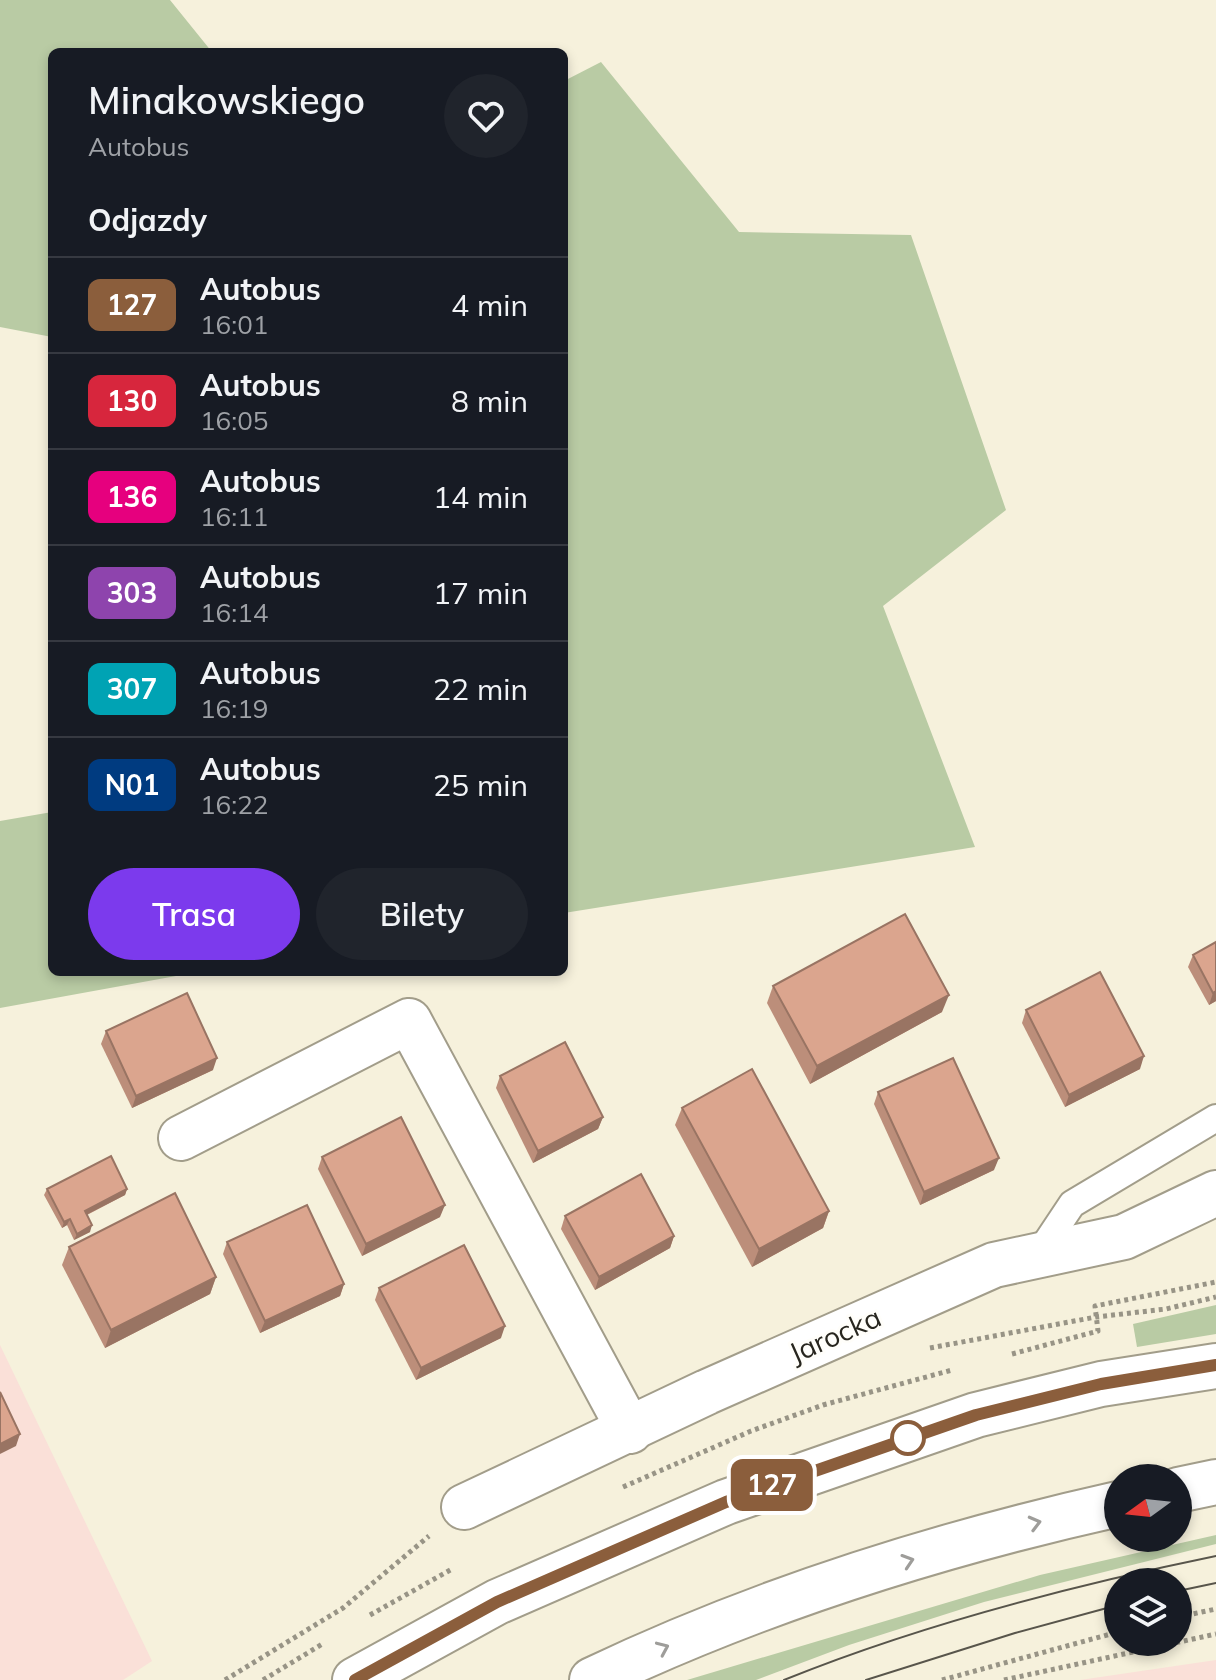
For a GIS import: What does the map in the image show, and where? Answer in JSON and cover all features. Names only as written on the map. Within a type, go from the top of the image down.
[{"type":"street","points":[[181,1138],[409,1021],[630,1431]]},
{"type":"street","name":"Jarocka","points":[[464,1507],[707,1392],[994,1265],[1124,1237],[1216,1193]]},
{"type":"street","points":[[355,1680],[497,1602],[726,1502],[976,1415],[1101,1384],[1216,1366]]},
{"type":"street","points":[[1192,1487],[1216,1482]]},
{"type":"street","points":[[592,1680],[687,1637],[797,1597],[960,1544],[1104,1508]]},
{"type":"lane","points":[[1038,1255],[1072,1204],[1216,1118]]},
{"type":"path","points":[[926,1348],[1096,1317],[1166,1309],[1216,1297]]},
{"type":"path","points":[[225,1680],[343,1608],[464,1507]]},
{"type":"path","points":[[1192,1614],[1216,1609]]},
{"type":"path","points":[[1004,1680],[1216,1634]]},
{"type":"path","points":[[942,1680],[1104,1636]]},
{"type":"shaded area","points":[[0,1345],[152,1661],[123,1680],[0,1680]]},
{"type":"shaded area","points":[[1216,1660],[1216,1680],[1080,1680]]},
{"type":"green space","points":[[0,0],[170,0],[209,48],[48,48],[48,336],[0,327]]},
{"type":"green space","points":[[601,62],[739,232],[911,235],[1006,510],[883,606],[975,847],[568,912],[568,79]]},
{"type":"green space","points":[[48,813],[48,976],[176,976],[0,1008],[0,821]]},
{"type":"green space","points":[[1216,1305],[1216,1334],[1137,1347],[1133,1324]]},
{"type":"green space","points":[[1216,1535],[1216,1544],[1192,1550],[1192,1540]]},
{"type":"green space","points":[[1141,1552],[1184,1552],[1120,1568],[1104,1568],[1104,1572],[984,1602],[849,1645],[756,1680],[687,1680],[1040,1575]]},
{"type":"building","points":[[905,914],[949,995],[817,1066],[773,986]]},
{"type":"building","points":[[1216,942],[1216,991],[1213,993],[1193,955]]},
{"type":"building","points":[[1100,972],[1144,1056],[1069,1095],[1026,1010]]},
{"type":"building","points":[[187,993],[217,1058],[136,1096],[106,1031]]},
{"type":"building","points":[[565,1042],[603,1117],[538,1151],[500,1076]]},
{"type":"building","points":[[953,1058],[999,1158],[924,1192],[878,1092]]},
{"type":"building","points":[[752,1069],[829,1211],[759,1249],[682,1108]]},
{"type":"building","points":[[401,1117],[445,1205],[366,1244],[322,1157]]},
{"type":"building","points":[[111,1156],[127,1189],[85,1211],[92,1225],[77,1234],[70,1219],[64,1222],[47,1189]]},
{"type":"building","points":[[641,1174],[674,1236],[599,1277],[565,1216]]},
{"type":"building","points":[[175,1193],[216,1277],[111,1330],[69,1247]]},
{"type":"building","points":[[307,1205],[344,1284],[265,1321],[227,1242]]},
{"type":"building","points":[[464,1245],[505,1326],[421,1368],[379,1288]]},
{"type":"building","points":[[0,1392],[20,1434],[0,1444]]},
{"type":"tram line","points":[[784,1680],[889,1641],[997,1608],[1216,1556]]},
{"type":"tram line","points":[[1192,1588],[1216,1583]]},
{"type":"tram line","points":[[866,1680],[1104,1609]]},
{"type":"bus line","name":"127","points":[[355,1680],[497,1602],[726,1502],[976,1415],[1101,1384],[1216,1365]]}]
